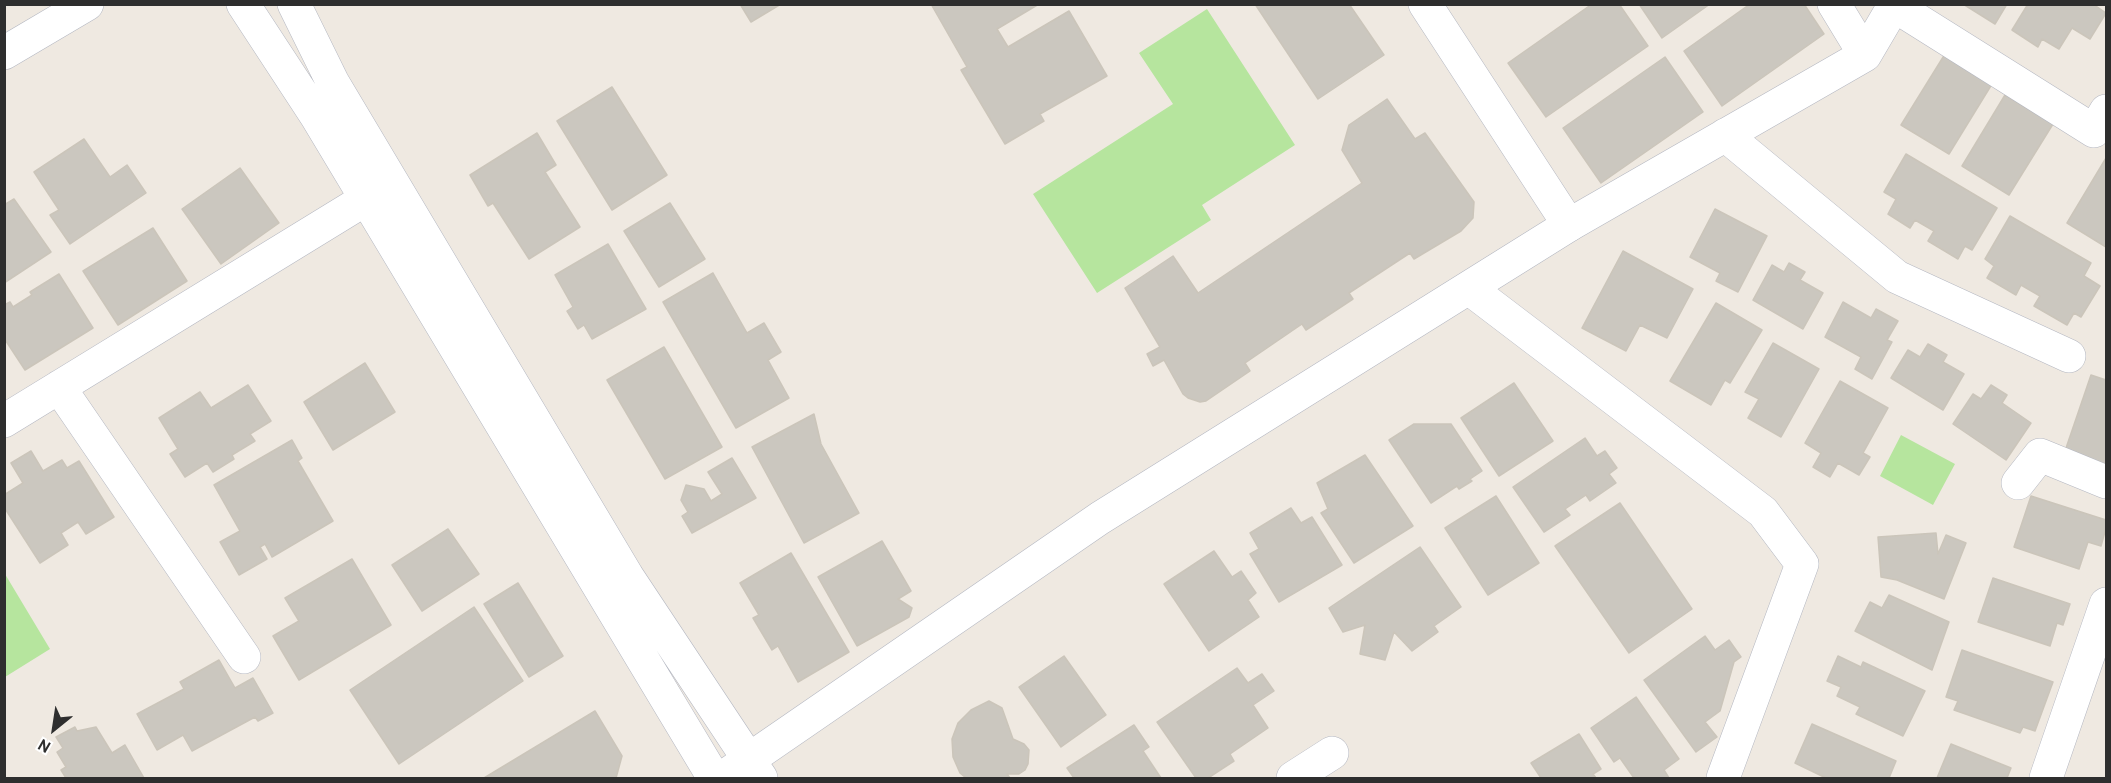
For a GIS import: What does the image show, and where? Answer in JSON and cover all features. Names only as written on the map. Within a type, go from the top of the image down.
[{"type":"street","points":[[4,53],[87,4]]},
{"type":"street","points":[[243,4],[317,117],[714,778]]},
{"type":"street","points":[[294,4],[333,83],[627,576],[755,769]]},
{"type":"street","points":[[1425,4],[1569,225]]},
{"type":"street","points":[[1834,4],[1865,55]]},
{"type":"street","points":[[722,778],[755,769],[1100,518],[1470,289],[1569,225],[1865,55],[1895,5],[2094,131],[2106,111]]},
{"type":"street","points":[[1725,135],[1897,277],[2069,356]]},
{"type":"street","points":[[4,421],[366,199]]},
{"type":"street","points":[[1470,289],[1763,512],[1802,564],[1723,778]]},
{"type":"street","points":[[59,387],[244,657]]},
{"type":"street","points":[[2018,483],[2040,455],[2106,482]]},
{"type":"street","points":[[2046,778],[2097,661],[2106,604]]},
{"type":"street","points":[[1293,778],[1332,753]]},
{"type":"green space","points":[[1207,9],[1295,145],[1202,205],[1211,220],[1097,293],[1033,194],[1173,104],[1139,53]]},
{"type":"green space","points":[[1901,435],[1955,464],[1933,505],[1880,476]]},
{"type":"green space","points":[[5,574],[50,649],[4,677]]},
{"type":"building","points":[[740,4],[781,4],[751,22]]},
{"type":"building","points":[[931,4],[1039,4],[997,29],[1008,47],[1069,11],[1107,76],[1040,114],[1044,121],[1005,144],[961,70],[967,67]]},
{"type":"building","points":[[1255,4],[1349,4],[1384,55],[1318,99]]},
{"type":"building","points":[[1592,4],[1619,4],[1648,46],[1546,117],[1508,63]]},
{"type":"building","points":[[1639,4],[1710,4],[1662,38]]},
{"type":"building","points":[[1750,4],[1804,4],[1824,34],[1722,106],[1684,51]]},
{"type":"building","points":[[1963,4],[2007,4],[1995,24]]},
{"type":"building","points":[[2028,4],[2093,4],[2106,13],[2090,39],[2072,28],[2059,49],[2042,39],[2038,47],[2012,30]]},
{"type":"building","points":[[1945,54],[1992,84],[1949,154],[1901,125]]},
{"type":"building","points":[[1665,57],[1703,112],[1601,183],[1563,128]]},
{"type":"building","points":[[612,87],[667,175],[612,210],[557,121]]},
{"type":"building","points":[[2005,95],[2053,124],[2009,195],[1962,166]]},
{"type":"building","points":[[1387,99],[1415,139],[1425,133],[1474,202],[1473,218],[1461,231],[1414,259],[1410,253],[1349,293],[1353,299],[1306,330],[1302,324],[1245,363],[1250,371],[1206,401],[1200,402],[1188,398],[1183,394],[1164,360],[1153,366],[1147,354],[1160,347],[1125,288],[1173,256],[1198,293],[1362,183],[1342,150],[1349,125]]},
{"type":"building","points":[[537,133],[556,165],[545,172],[580,227],[529,259],[493,203],[488,206],[470,175]]},
{"type":"building","points":[[84,139],[110,177],[127,165],[146,193],[70,244],[50,215],[59,210],[34,172]]},
{"type":"building","points":[[1906,154],[1997,208],[1972,250],[1965,246],[1958,259],[1928,241],[1934,231],[1915,220],[1910,228],[1888,214],[1896,199],[1884,192]]},
{"type":"building","points":[[2106,158],[2106,247],[2067,223]]},
{"type":"building","points":[[240,168],[279,223],[221,264],[182,209]]},
{"type":"building","points":[[14,199],[51,252],[4,283],[4,205]]},
{"type":"building","points":[[670,203],[705,259],[659,287],[624,231]]},
{"type":"building","points":[[1715,209],[1767,236],[1738,292],[1716,281],[1720,273],[1690,257]]},
{"type":"building","points":[[2010,216],[2091,263],[2084,276],[2100,286],[2081,317],[2074,313],[2067,325],[2034,306],[2040,296],[2021,285],[2016,295],[1987,278],[1994,266],[1985,259]]},
{"type":"building","points":[[153,228],[187,281],[118,325],[83,271]]},
{"type":"building","points":[[608,244],[646,309],[592,339],[584,325],[578,329],[567,311],[573,307],[555,275]]},
{"type":"building","points":[[1623,251],[1693,289],[1667,338],[1640,325],[1626,351],[1582,328]]},
{"type":"building","points":[[1789,263],[1805,272],[1800,280],[1823,293],[1803,329],[1753,300],[1772,265],[1784,272]]},
{"type":"building","points":[[713,273],[747,333],[764,323],[781,352],[768,360],[789,398],[736,428],[663,302]]},
{"type":"building","points":[[59,274],[93,328],[25,370],[4,338],[4,305],[10,302],[13,307],[32,295],[30,292]]},
{"type":"building","points":[[1843,302],[1871,318],[1876,309],[1898,321],[1887,340],[1892,342],[1872,379],[1855,369],[1861,357],[1825,337]]},
{"type":"building","points":[[1716,303],[1762,330],[1730,383],[1725,380],[1711,405],[1670,381]]},
{"type":"building","points":[[1773,343],[1819,369],[1781,437],[1748,418],[1759,399],[1745,392]]},
{"type":"building","points":[[1928,344],[1947,355],[1943,362],[1964,374],[1943,410],[1891,378],[1908,350],[1920,357]]},
{"type":"building","points":[[664,347],[722,447],[665,479],[607,380]]},
{"type":"building","points":[[365,363],[395,412],[333,450],[304,402]]},
{"type":"building","points":[[2091,375],[2106,380],[2106,466],[2065,451]]},
{"type":"building","points":[[1840,381],[1888,408],[1863,453],[1870,457],[1859,475],[1838,463],[1830,477],[1813,467],[1821,453],[1805,443]]},
{"type":"building","points":[[1514,383],[1553,441],[1499,476],[1461,418]]},
{"type":"building","points":[[248,385],[271,421],[250,434],[255,441],[232,455],[234,459],[213,472],[207,463],[185,477],[170,454],[178,449],[159,418],[200,392],[211,408]]},
{"type":"building","points":[[1991,385],[2007,395],[2002,403],[2031,423],[2006,460],[1953,424],[1973,394],[1981,399]]},
{"type":"building","points":[[814,414],[821,444],[859,513],[804,543],[752,447]]},
{"type":"building","points":[[1414,424],[1451,424],[1482,471],[1470,479],[1472,481],[1459,489],[1457,486],[1431,503],[1389,440]]},
{"type":"building","points":[[1585,438],[1597,456],[1605,451],[1617,468],[1609,474],[1616,483],[1590,501],[1586,495],[1565,509],[1570,515],[1544,532],[1513,487]]},
{"type":"building","points":[[292,440],[302,458],[298,461],[333,521],[272,557],[265,544],[260,547],[267,559],[239,575],[220,542],[240,531],[214,485]]},
{"type":"building","points":[[31,451],[43,471],[62,460],[67,468],[79,461],[114,517],[86,534],[78,522],[61,533],[68,545],[40,563],[4,507],[4,495],[23,483],[11,463]]},
{"type":"building","points":[[1365,455],[1413,526],[1354,563],[1321,513],[1328,509],[1317,483]]},
{"type":"building","points":[[732,458],[756,498],[692,533],[682,516],[688,512],[681,500],[686,485],[704,489],[711,501],[722,494],[708,472]]},
{"type":"building","points":[[1496,496],[1539,563],[1488,595],[1445,528]]},
{"type":"building","points":[[2031,496],[2106,520],[2101,546],[2088,542],[2079,569],[2014,547]]},
{"type":"building","points":[[1620,503],[1692,609],[1629,653],[1555,546]]},
{"type":"building","points":[[1291,508],[1301,523],[1312,517],[1342,565],[1279,602],[1250,554],[1259,549],[1250,533]]},
{"type":"building","points":[[448,529],[479,574],[422,611],[392,565]]},
{"type":"building","points":[[1936,533],[1938,554],[1946,535],[1966,543],[1944,599],[1897,580],[1881,577],[1878,537]]},
{"type":"building","points":[[882,541],[911,591],[898,599],[912,608],[909,617],[857,646],[818,577]]},
{"type":"building","points":[[1420,547],[1461,607],[1434,626],[1438,632],[1412,651],[1394,632],[1385,660],[1360,654],[1365,625],[1343,632],[1329,608]]},
{"type":"building","points":[[1214,551],[1232,577],[1241,571],[1256,593],[1248,600],[1259,617],[1209,651],[1164,584]]},
{"type":"building","points":[[791,553],[849,652],[798,682],[778,646],[772,650],[753,618],[759,615],[740,583]]},
{"type":"building","points":[[352,559],[391,625],[299,680],[273,636],[299,621],[285,598]]},
{"type":"building","points":[[1993,578],[2070,604],[2063,625],[2057,623],[2050,646],[1978,622]]},
{"type":"building","points":[[518,583],[563,656],[529,677],[484,604]]},
{"type":"building","points":[[1889,595],[1949,622],[1932,670],[1855,631],[1870,602],[1882,608]]},
{"type":"building","points":[[474,607],[523,681],[399,764],[350,690]]},
{"type":"building","points":[[1705,636],[1715,650],[1729,640],[1741,657],[1734,662],[1720,711],[1705,722],[1717,737],[1696,752],[1644,680]]},
{"type":"building","points":[[1962,650],[2053,682],[2035,731],[2023,727],[2020,733],[1954,710],[1958,701],[1946,697]]},
{"type":"building","points":[[1064,656],[1106,715],[1061,747],[1019,687]]},
{"type":"building","points":[[1838,656],[1861,667],[1863,662],[1925,691],[1903,736],[1856,714],[1860,707],[1837,696],[1841,687],[1827,681]]},
{"type":"building","points":[[219,660],[235,688],[253,678],[273,713],[258,721],[255,717],[192,751],[183,735],[157,750],[137,714],[184,689],[180,682]]},
{"type":"building","points":[[1237,668],[1248,683],[1262,674],[1274,691],[1253,705],[1268,728],[1230,754],[1234,761],[1208,778],[1196,778],[1157,722]]},
{"type":"building","points":[[1636,697],[1679,759],[1664,770],[1669,778],[1634,778],[1620,758],[1614,762],[1591,728]]},
{"type":"building","points":[[989,701],[1002,708],[1013,739],[1024,744],[1029,750],[1028,764],[1019,774],[1007,774],[1010,778],[966,778],[960,773],[953,757],[952,739],[958,723],[971,710]]},
{"type":"building","points":[[595,711],[622,756],[616,778],[484,778]]},
{"type":"building","points":[[1812,724],[1896,761],[1889,778],[1826,778],[1795,763]]},
{"type":"building","points":[[1134,725],[1149,747],[1143,751],[1161,778],[1074,778],[1067,768]]},
{"type":"building","points":[[75,727],[77,731],[96,727],[112,753],[125,745],[144,778],[66,778],[61,770],[66,767],[57,752],[63,748],[56,737]]},
{"type":"building","points":[[1579,734],[1601,769],[1593,774],[1596,778],[1541,778],[1531,763]]},
{"type":"building","points":[[1951,744],[2011,768],[2007,778],[1937,778]]}]
